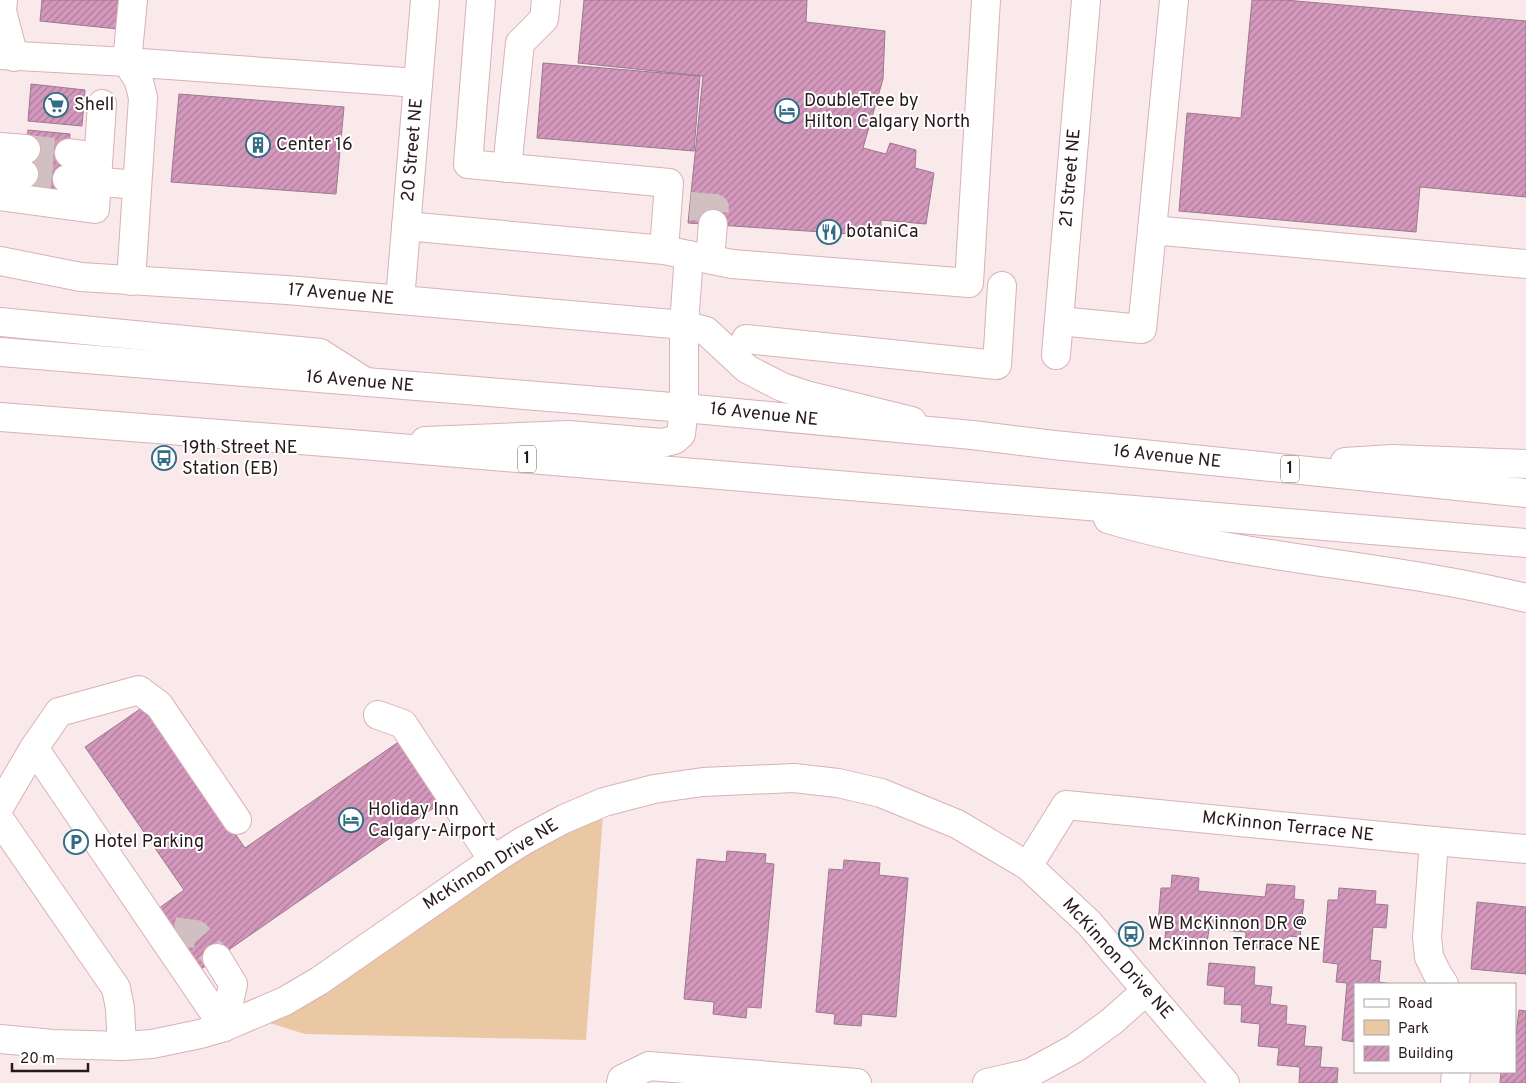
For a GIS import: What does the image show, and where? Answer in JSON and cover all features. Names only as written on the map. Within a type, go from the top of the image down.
[{"type":"main road","points":[[3,0],[2,11],[7,56],[127,62],[418,83]]},
{"type":"main road","points":[[131,281],[143,98],[139,81],[127,62],[133,0]]},
{"type":"main road","name":"20 Street NE","points":[[400,300],[425,0]]},
{"type":"main road","points":[[351,444],[568,435],[662,443],[674,440],[682,434],[684,408],[684,325],[688,255],[679,205],[669,183],[468,164],[481,0]]},
{"type":"main road","points":[[507,168],[520,43],[544,19],[546,0]]},
{"type":"main road","points":[[406,226],[688,255],[732,264],[969,283],[986,0]]},
{"type":"main road","name":"21 Street NE","points":[[1056,355],[1086,0]]},
{"type":"main road","points":[[1059,320],[1142,329],[1174,0]]},
{"type":"main road","points":[[0,196],[95,209],[102,104]]},
{"type":"main road","points":[[68,166],[97,168],[137,185]]},
{"type":"main road","points":[[688,255],[713,224]]},
{"type":"main road","points":[[1152,230],[1526,264]]},
{"type":"main road","name":"17 Avenue NE","points":[[0,262],[81,277],[287,290],[684,325],[706,331],[747,369],[782,387],[806,395],[972,436]]},
{"type":"main road","points":[[746,339],[997,365],[1002,286]]},
{"type":"main road","points":[[0,322],[320,353],[368,383]]},
{"type":"main road","name":"16 Avenue NE","points":[[0,352],[684,408],[1526,493]]},
{"type":"main road","name":"1","points":[[0,417],[351,444],[1526,543]]},
{"type":"main road","points":[[1274,467],[1392,458],[1526,464]]},
{"type":"main road","points":[[1054,503],[1152,532],[1283,557],[1370,569],[1526,598]]},
{"type":"main road","points":[[0,806],[34,748],[59,712],[139,690],[159,705],[237,820]]},
{"type":"main road","points":[[378,715],[403,724],[493,860]]},
{"type":"main road","points":[[34,748],[169,935],[224,1027]]},
{"type":"main road","name":"McKinnon Drive NE","points":[[0,1039],[53,1044],[122,1046],[152,1044],[224,1027],[285,1001],[318,981],[493,860],[564,819],[604,802],[654,788],[703,782],[794,778],[838,783],[882,793],[957,824],[1028,866],[1089,923],[1225,1083]]},
{"type":"main road","name":"McKinnon Terrace NE","points":[[1028,866],[1066,805],[1434,841]]},
{"type":"main road","points":[[0,820],[116,988],[120,1008],[122,1046]]},
{"type":"main road","points":[[1443,983],[1429,957],[1427,937],[1434,841],[1526,849]]},
{"type":"main road","points":[[217,958],[233,984],[224,1027]]},
{"type":"main road","points":[[987,1083],[1030,1073],[1074,1049],[1111,1022],[1146,991]]},
{"type":"main road","points":[[621,1081],[649,1066],[799,1080],[857,1083]]},
{"type":"green space","points":[[604,802],[586,1040],[305,1034],[250,1017]]},
{"type":"building","points":[[42,0],[121,0],[118,29],[40,21]]},
{"type":"building","name":"DoubleTree by Hilton Calgary North","points":[[584,0],[807,0],[806,22],[885,31],[883,79],[863,148],[886,154],[890,143],[916,150],[915,168],[934,173],[926,224],[881,220],[881,236],[688,223],[703,76],[578,63]]},
{"type":"building","points":[[1252,0],[1285,0],[1526,21],[1526,197],[1420,187],[1416,232],[1179,211],[1187,113],[1241,118]]},
{"type":"building","points":[[543,63],[700,76],[694,151],[537,138]]},
{"type":"building","name":"Shell","points":[[31,84],[85,90],[82,126],[28,121]]},
{"type":"building","name":"Center 16","points":[[179,94],[344,107],[336,194],[171,182]]},
{"type":"building","name":"Shell","points":[[28,130],[70,134],[66,190],[23,186]]},
{"type":"building","name":"Holiday Inn Calgary-Airport","points":[[146,705],[245,848],[400,741],[442,802],[201,969],[158,909],[184,890],[85,747]]},
{"type":"building","points":[[727,851],[766,854],[765,863],[774,864],[761,1008],[747,1007],[746,1018],[713,1014],[714,1002],[684,999],[697,859],[726,862]]},
{"type":"building","points":[[844,860],[880,863],[879,875],[908,878],[896,1017],[862,1014],[861,1026],[834,1024],[835,1014],[816,1012],[829,869],[843,870]]},
{"type":"building","points":[[1172,875],[1199,878],[1198,891],[1265,897],[1267,884],[1295,886],[1294,899],[1304,900],[1300,937],[1288,936],[1287,950],[1245,947],[1246,932],[1209,929],[1207,943],[1165,939],[1166,925],[1158,924],[1161,888],[1171,888]]},
{"type":"building","points":[[1339,888],[1376,891],[1375,904],[1388,905],[1386,928],[1373,927],[1370,960],[1381,961],[1379,982],[1386,983],[1354,983],[1354,1042],[1342,1040],[1347,983],[1336,982],[1338,964],[1323,962],[1328,900],[1338,900]]},
{"type":"building","points":[[1477,902],[1526,907],[1526,974],[1471,969]]},
{"type":"building","points":[[1209,963],[1255,967],[1254,985],[1272,987],[1270,1004],[1287,1006],[1286,1024],[1306,1026],[1304,1046],[1322,1047],[1320,1067],[1338,1068],[1337,1083],[1299,1083],[1300,1067],[1277,1065],[1279,1048],[1258,1046],[1260,1024],[1241,1022],[1242,1005],[1224,1004],[1225,987],[1207,985]]},
{"type":"building","points":[[1519,1010],[1526,1011],[1526,1083],[1500,1083],[1501,1073],[1516,1073],[1516,1035]]},
{"type":"tunnel","points":[[26,149],[69,153]]},
{"type":"tunnel","points":[[24,174],[67,179]]},
{"type":"tunnel","points":[[690,206],[715,208],[713,224]]},
{"type":"tunnel","points":[[174,931],[196,934],[217,958]]},
{"type":"place","name":"Shell","points":[[56,105]]},
{"type":"place","name":"DoubleTree by Hilton Calgary North","points":[[787,111]]},
{"type":"place","name":"Center 16","points":[[258,145]]},
{"type":"place","name":"botaniCa","points":[[829,232]]},
{"type":"place","name":"19th Street NE Station (EB)","points":[[164,458]]},
{"type":"place","name":"Holiday Inn Calgary-Airport","points":[[351,820]]},
{"type":"place","name":"Hotel Parking","points":[[76,842]]},
{"type":"place","name":"WB McKinnon DR @ McKinnon Terrace NE","points":[[1131,934]]}]
